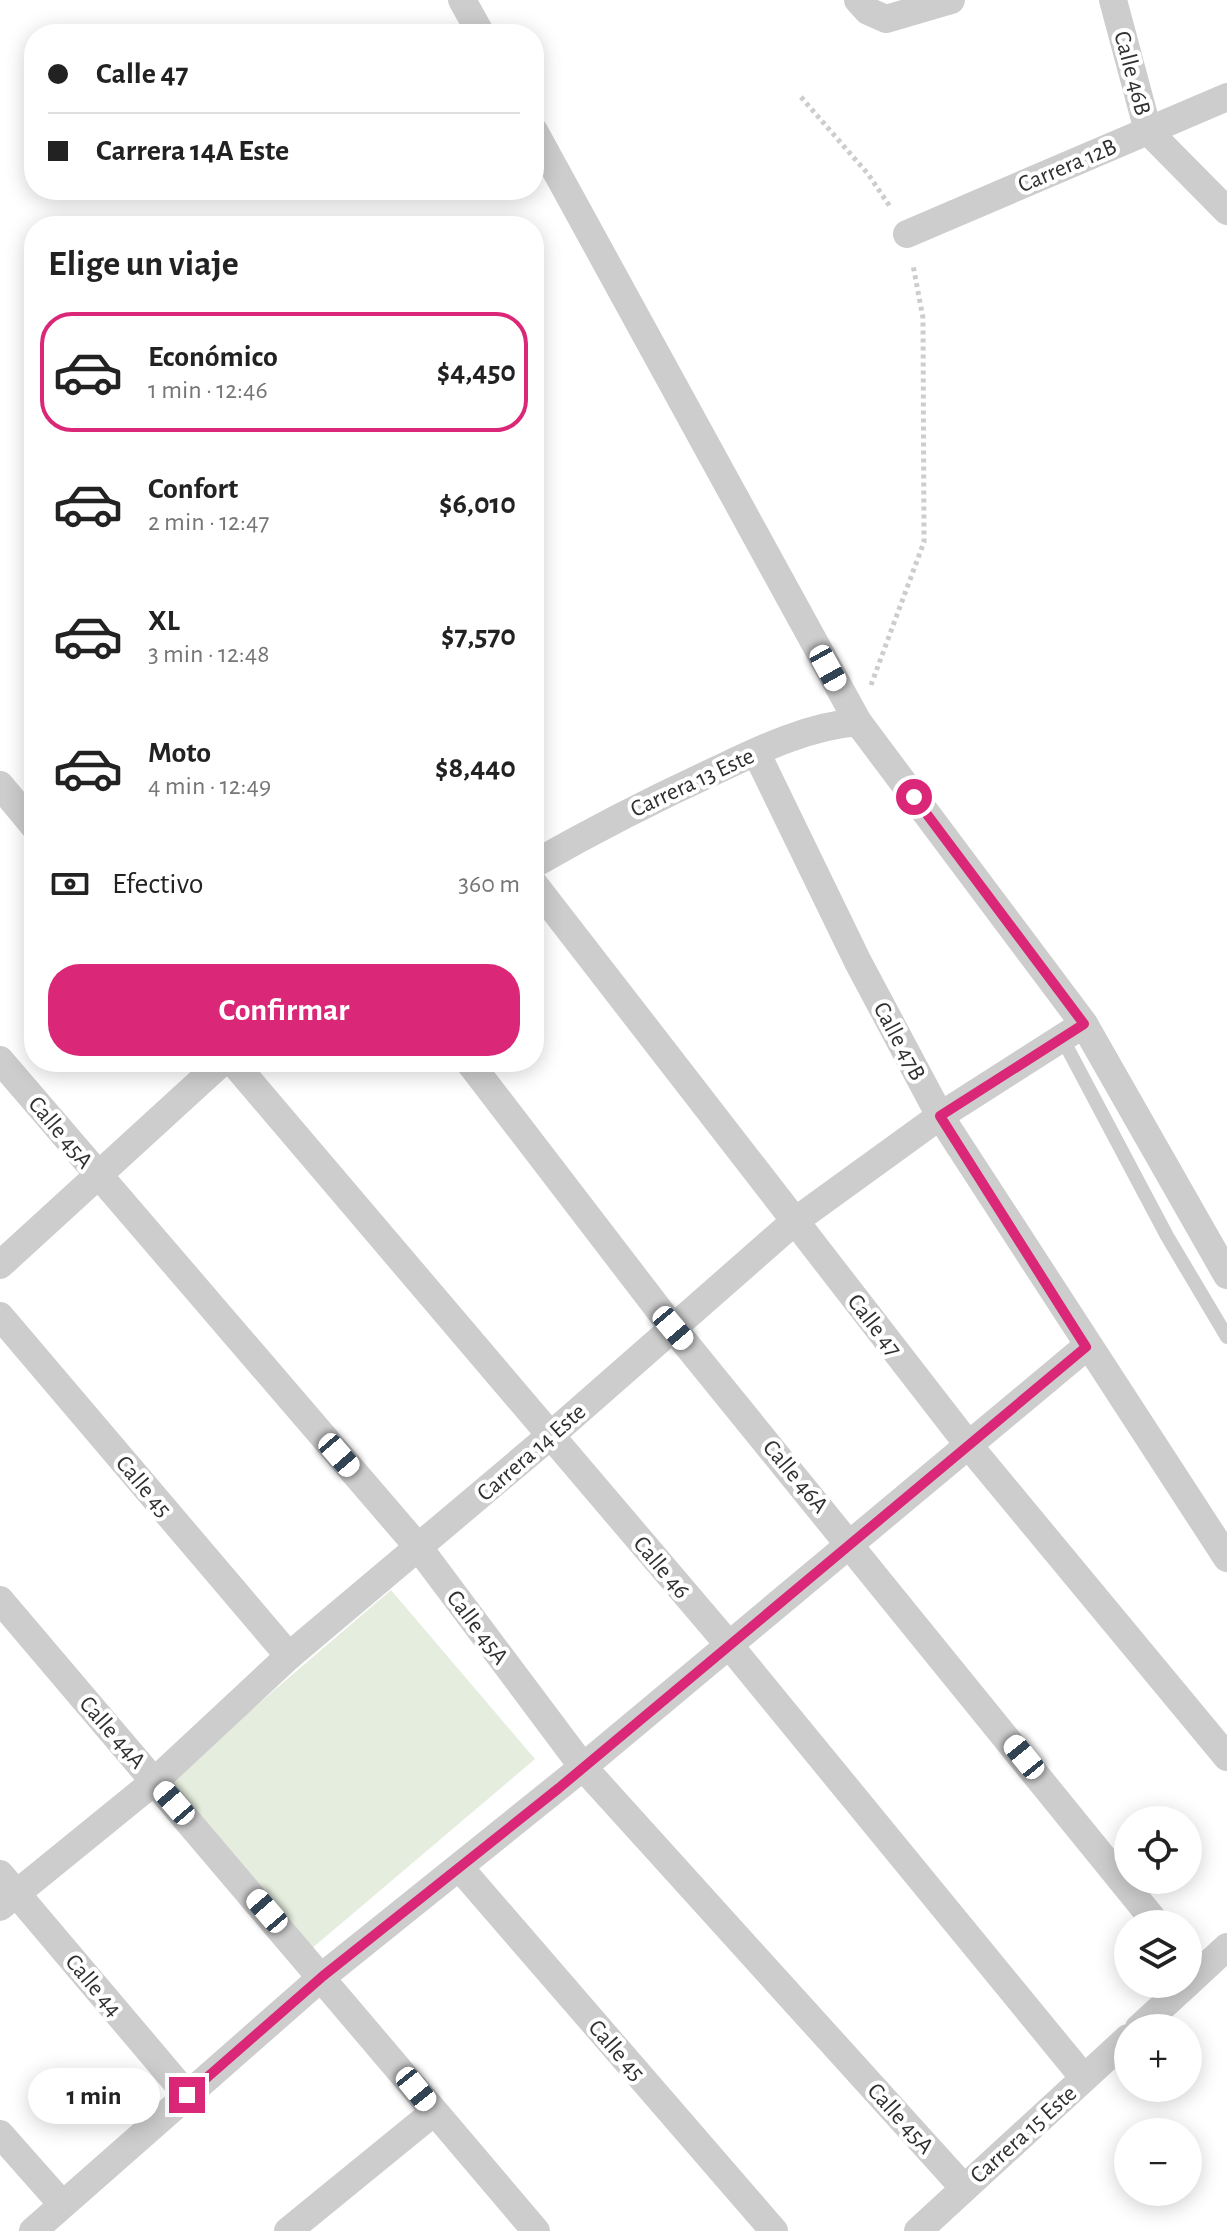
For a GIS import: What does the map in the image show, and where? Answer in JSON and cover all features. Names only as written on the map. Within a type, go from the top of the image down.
[{"type":"street","points":[[462,0],[475,24]]},
{"type":"street","points":[[858,0],[868,11],[886,19],[911,15],[951,0]]},
{"type":"street","name":"Calle 46B","points":[[1113,0],[1148,131],[1227,211]]},
{"type":"street","name":"Carrera 12B","points":[[907,234],[1227,97]]},
{"type":"street","points":[[544,149],[858,722],[1072,1030],[1227,1275]]},
{"type":"street","name":"Carrera 13 Este","points":[[544,858],[629,810],[756,752],[829,724],[858,722]]},
{"type":"street","name":"Calle 47B","points":[[756,752],[858,962],[940,1116],[1086,1347],[1227,1558]]},
{"type":"street","points":[[0,785],[24,814]]},
{"type":"street","name":"Calle 47","points":[[544,897],[970,1447],[1227,1757]]},
{"type":"street","name":"Carrera 14 Este","points":[[6,1891],[155,1781],[289,1656],[550,1436],[795,1221],[940,1116],[1072,1030]]},
{"type":"street","name":"Calle 45A","points":[[0,1060],[419,1548],[583,1767],[964,2188]]},
{"type":"street","points":[[0,1265],[99,1178],[211,1072]]},
{"type":"street","name":"Calle 46","points":[[241,1072],[729,1645],[1084,2078]]},
{"type":"street","name":"Calle 46A","points":[[477,1072],[673,1328],[852,1543],[1146,1910]]},
{"type":"street","name":"Calle 45","points":[[0,1316],[289,1656]]},
{"type":"street","points":[[33,2231],[323,1976],[583,1767],[970,1447],[1086,1347]]},
{"type":"street","name":"Calle 44A","points":[[0,1600],[323,1976],[536,2231]]},
{"type":"street","name":"Calle 45","points":[[460,1868],[774,2231]]},
{"type":"street","name":"Calle 44","points":[[6,1891],[187,2095]]},
{"type":"street","points":[[1202,1967],[1227,1947]]},
{"type":"street","points":[[1153,2014],[1168,1998]]},
{"type":"street","name":"Carrera 15 Este","points":[[918,2231],[1114,2051]]},
{"type":"street","points":[[288,2231],[434,2112]]},
{"type":"street","points":[[0,2134],[62,2204]]},
{"type":"lane","points":[[1072,1030],[1167,1236],[1227,1337]]},
{"type":"path","points":[[801,97],[868,174],[907,234],[923,318],[924,542],[858,722]]},
{"type":"green space","points":[[391,1590],[535,1759],[310,1950],[167,1782]]},
{"type":"route","points":[[187,2095],[323,1976],[559,1788],[1086,1347],[940,1116],[1084,1024],[914,797]]}]
